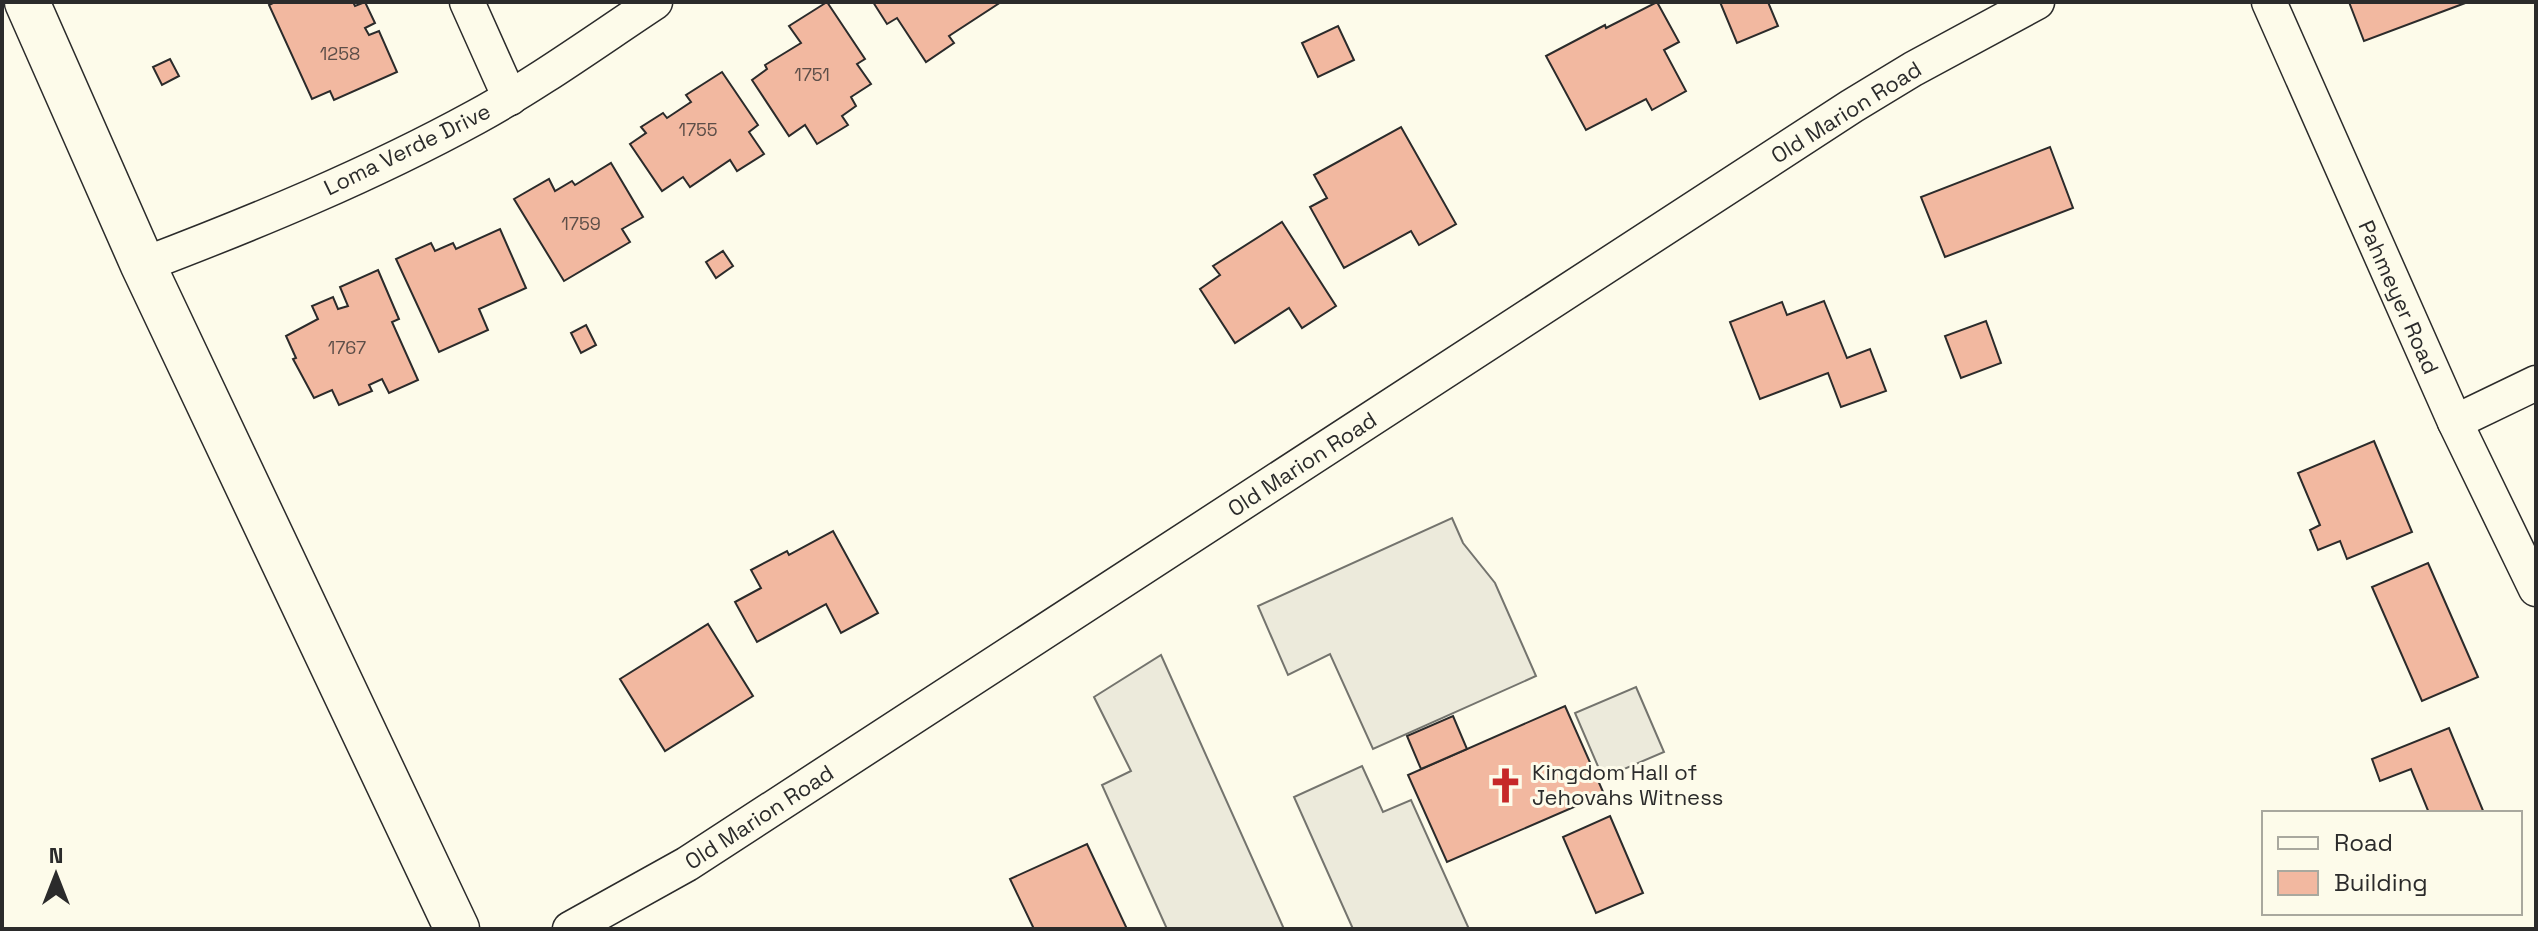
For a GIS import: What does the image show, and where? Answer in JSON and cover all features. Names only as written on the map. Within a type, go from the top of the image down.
[{"type":"main road","points":[[27,2],[143,265],[457,929]]},
{"type":"street","points":[[467,2],[510,98]]},
{"type":"street","name":"Loma Verde Drive","points":[[143,265],[247,226],[434,140],[510,98],[655,2]]},
{"type":"street","name":"Old Marion Road","points":[[570,929],[687,864],[1852,106],[1925,62],[2037,2]]},
{"type":"street","name":"Pahmeyer Road","points":[[2269,2],[2455,422],[2536,589]]},
{"type":"street","points":[[2455,422],[2536,383]]},
{"type":"shaded area","points":[[1452,518],[1463,543],[1495,583],[1536,676],[1373,749],[1330,654],[1288,675],[1258,606]]},
{"type":"shaded area","points":[[1161,655],[1284,929],[1167,929],[1102,785],[1131,771],[1094,697]]},
{"type":"shaded area","points":[[1636,687],[1664,752],[1603,778],[1575,713]]},
{"type":"shaded area","points":[[1362,766],[1383,812],[1411,800],[1469,929],[1353,929],[1294,797]]},
{"type":"building","points":[[275,2],[353,2],[355,6],[365,2],[375,23],[365,28],[369,35],[379,31],[397,72],[334,100],[330,91],[312,99],[269,5]]},
{"type":"building","points":[[827,2],[865,59],[857,64],[871,84],[851,97],[856,106],[842,116],[848,125],[817,144],[805,125],[789,136],[752,80],[767,69],[765,65],[801,43],[789,26]]},
{"type":"building","points":[[873,2],[1001,2],[949,36],[954,43],[926,62],[897,18],[887,24]]},
{"type":"building","points":[[1657,2],[1679,42],[1664,50],[1686,91],[1652,110],[1646,99],[1586,130],[1546,56]]},
{"type":"building","points":[[1720,2],[1768,2],[1778,26],[1737,43]]},
{"type":"building","points":[[2349,2],[2468,2],[2364,41]]},
{"type":"building","points":[[1338,26],[1354,60],[1318,77],[1302,43]]},
{"type":"building","points":[[170,59],[179,76],[162,85],[153,67]]},
{"type":"building","points":[[722,72],[758,125],[749,132],[764,154],[737,171],[730,160],[690,187],[683,177],[662,191],[630,144],[646,133],[641,127],[663,113],[667,118],[691,102],[686,95]]},
{"type":"building","points":[[1401,127],[1456,224],[1419,245],[1411,231],[1344,268],[1310,207],[1327,198],[1314,175]]},
{"type":"building","points":[[2050,147],[2073,208],[1945,257],[1921,197]]},
{"type":"building","points":[[611,163],[643,217],[622,229],[630,242],[564,281],[514,199],[549,179],[555,191],[572,181],[575,185]]},
{"type":"building","points":[[1282,222],[1336,306],[1302,328],[1289,308],[1235,343],[1200,289],[1220,275],[1213,266]]},
{"type":"building","points":[[500,229],[526,288],[479,309],[488,330],[439,352],[396,259],[431,243],[435,251],[453,243],[456,249]]},
{"type":"building","points":[[723,251],[733,266],[716,278],[706,262]]},
{"type":"building","points":[[378,270],[399,319],[392,322],[418,380],[389,393],[382,379],[369,385],[372,391],[339,405],[332,390],[314,398],[293,359],[296,358],[286,336],[318,319],[312,306],[333,297],[338,309],[348,306],[340,287]]},
{"type":"building","points":[[1824,301],[1847,358],[1870,349],[1886,391],[1841,407],[1828,373],[1760,399],[1730,322],[1782,302],[1787,315]]},
{"type":"building","points":[[1986,321],[2001,363],[1961,378],[1945,336]]},
{"type":"building","points":[[586,325],[596,345],[581,353],[571,333]]},
{"type":"building","points":[[2374,441],[2412,532],[2347,559],[2340,541],[2318,550],[2310,530],[2320,525],[2298,473]]},
{"type":"building","points":[[833,531],[878,613],[841,633],[826,604],[757,642],[735,602],[761,588],[751,570],[787,551],[789,555]]},
{"type":"building","points":[[2428,563],[2478,677],[2422,701],[2372,587]]},
{"type":"building","points":[[708,624],[753,696],[665,751],[620,679]]},
{"type":"building","name":"Kingdom Hall of Jehovahs Witness","points":[[1565,706],[1604,794],[1447,862],[1408,775]]},
{"type":"building","points":[[1453,716],[1467,749],[1421,769],[1407,736]]},
{"type":"building","points":[[2449,728],[2483,811],[2428,811],[2411,769],[2380,781],[2372,759]]},
{"type":"building","points":[[1610,816],[1643,893],[1596,913],[1563,837]]},
{"type":"building","points":[[1087,844],[1127,929],[1034,929],[1010,879]]},
{"type":"place","name":"Kingdom Hall of Jehovahs Witness","points":[[1506,785]]}]
